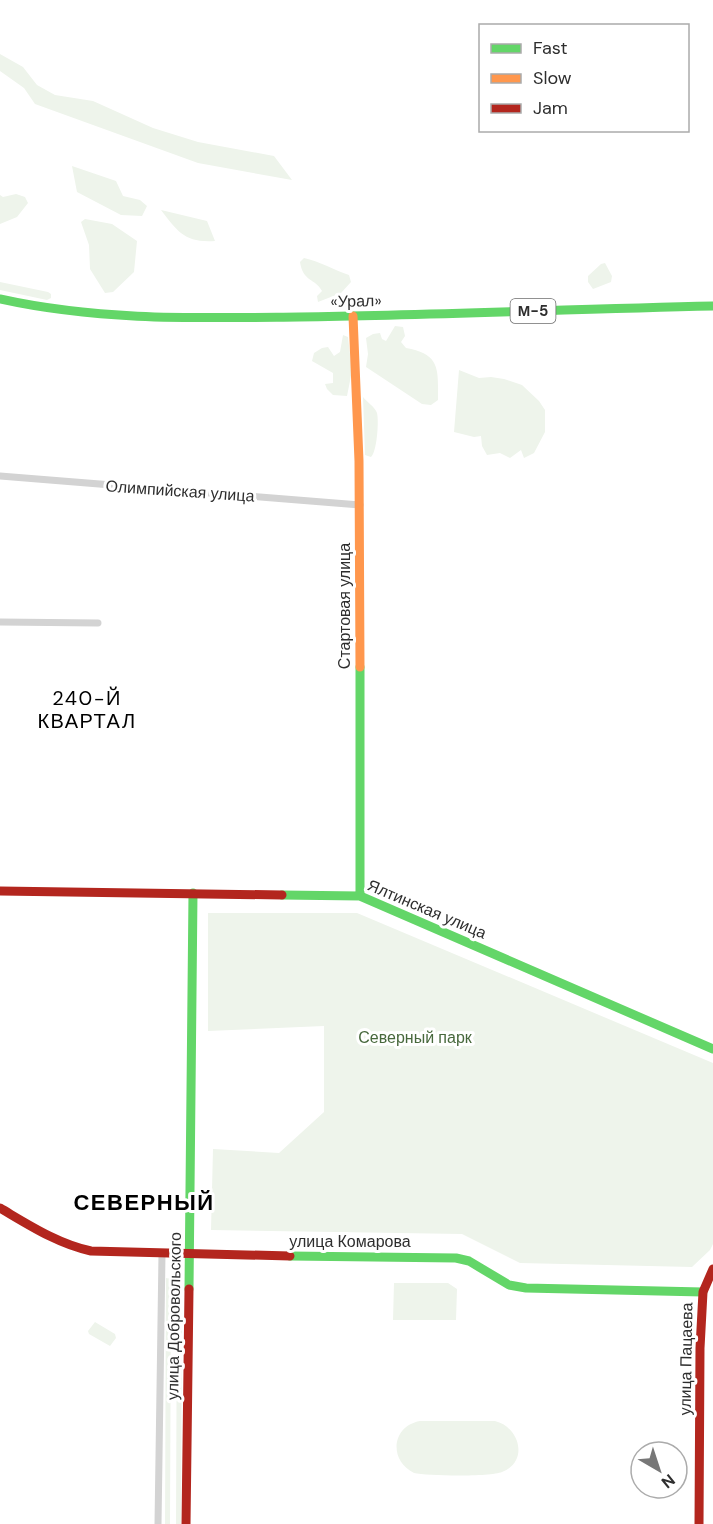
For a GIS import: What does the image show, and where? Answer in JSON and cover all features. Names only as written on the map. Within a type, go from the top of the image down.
[{"type":"main road","name":"«Урал»","points":[[0,299],[74,311],[184,318],[353,316],[713,306]]},
{"type":"main road","name":"Стартовая улица","points":[[353,316],[360,451],[360,896]]},
{"type":"main road","name":"Ялтинская улица","points":[[0,891],[360,896],[713,1049]]},
{"type":"main road","name":"улица Добровольского","points":[[186,1524],[194,893]]},
{"type":"main road","name":"улица Комарова","points":[[0,1208],[37,1230],[74,1247],[91,1251],[446,1257],[469,1261],[509,1285],[526,1288],[703,1293]]},
{"type":"main road","name":"улица Пацаева","points":[[699,1524],[700,1348],[703,1293],[713,1269]]},
{"type":"street","name":"Олимпийская улица","points":[[0,476],[360,505]]},
{"type":"street","points":[[0,622],[98,623]]},
{"type":"street","name":"улица Добровольского","points":[[158,1524],[162,1254]]},
{"type":"green space","points":[[0,54],[23,67],[37,85],[55,95],[93,101],[153,128],[198,142],[274,156],[292,180],[198,163],[35,104],[24,88],[0,71]]},
{"type":"green space","points":[[72,166],[116,181],[123,196],[140,200],[147,206],[142,216],[121,215],[77,192]]},
{"type":"green space","points":[[16,194],[25,197],[28,203],[17,217],[0,224],[0,195],[3,197]]},
{"type":"green space","points":[[161,210],[207,221],[215,241],[189,238],[172,224]]},
{"type":"green space","points":[[85,219],[112,224],[137,241],[134,272],[113,292],[105,293],[90,269],[89,245],[81,222]]},
{"type":"green space","points":[[304,258],[349,275],[351,282],[341,293],[318,302],[317,296],[322,291],[306,277],[300,262]]},
{"type":"green space","points":[[605,263],[612,276],[611,282],[593,289],[588,282],[588,276]]},
{"type":"green space","points":[[0,282],[48,292],[51,298],[47,300],[0,290]]},
{"type":"green space","points":[[395,326],[403,327],[405,336],[401,342],[406,348],[426,354],[435,365],[438,400],[431,405],[422,404],[366,367],[368,354],[366,338],[380,333],[382,339],[386,341]]},
{"type":"green space","points":[[343,335],[348,337],[352,371],[347,396],[333,395],[327,389],[325,384],[333,383],[333,373],[312,361],[314,353],[322,348],[328,347],[334,356],[340,352]]},
{"type":"green space","points":[[459,370],[479,378],[504,379],[522,385],[539,401],[545,410],[545,432],[534,453],[524,458],[521,450],[510,458],[500,453],[487,455],[482,446],[481,436],[474,437],[454,432]]},
{"type":"green space","points":[[363,397],[375,409],[378,417],[376,443],[371,457],[365,455]]},
{"type":"green space","name":"Северный парк","points":[[208,913],[357,913],[713,1063],[713,1244],[710,1250],[692,1267],[520,1263],[462,1234],[211,1230],[213,1149],[279,1153],[324,1112],[324,1026],[208,1031]]},
{"type":"green space","points":[[166,1278],[171,1279],[170,1524],[165,1524]]},
{"type":"green space","points":[[177,1279],[182,1279],[181,1524],[176,1524]]},
{"type":"green space","points":[[394,1283],[448,1283],[457,1289],[456,1320],[393,1320]]},
{"type":"green space","points":[[95,1322],[115,1334],[116,1338],[110,1346],[89,1334],[88,1331]]},
{"type":"green space","points":[[420,1421],[495,1421],[504,1425],[515,1437],[518,1445],[516,1461],[502,1472],[495,1474],[458,1476],[414,1473],[400,1460],[397,1444],[404,1429]]},
{"type":"traffic: fast","points":[[0,299],[111,315],[186,318],[713,306]]},
{"type":"traffic: fast","points":[[360,667],[360,896]]},
{"type":"traffic: fast","points":[[189,1289],[193,893]]},
{"type":"traffic: fast","points":[[282,895],[360,896],[713,1049]]},
{"type":"traffic: fast","points":[[290,1256],[456,1258],[469,1261],[509,1285],[526,1288],[703,1292]]},
{"type":"traffic: slow","points":[[353,316],[359,461],[360,667]]},
{"type":"traffic: jam","points":[[0,891],[282,895]]},
{"type":"traffic: jam","points":[[0,1208],[55,1239],[91,1251],[290,1256]]},
{"type":"traffic: jam","points":[[699,1524],[700,1348],[703,1292],[713,1269]]},
{"type":"traffic: jam","points":[[186,1524],[189,1289]]},
{"type":"district","name":"240-Й КВАРТАЛ","points":[[87,710]]},
{"type":"district","name":"СЕВЕРНЫЙ","points":[[144,1202]]}]
